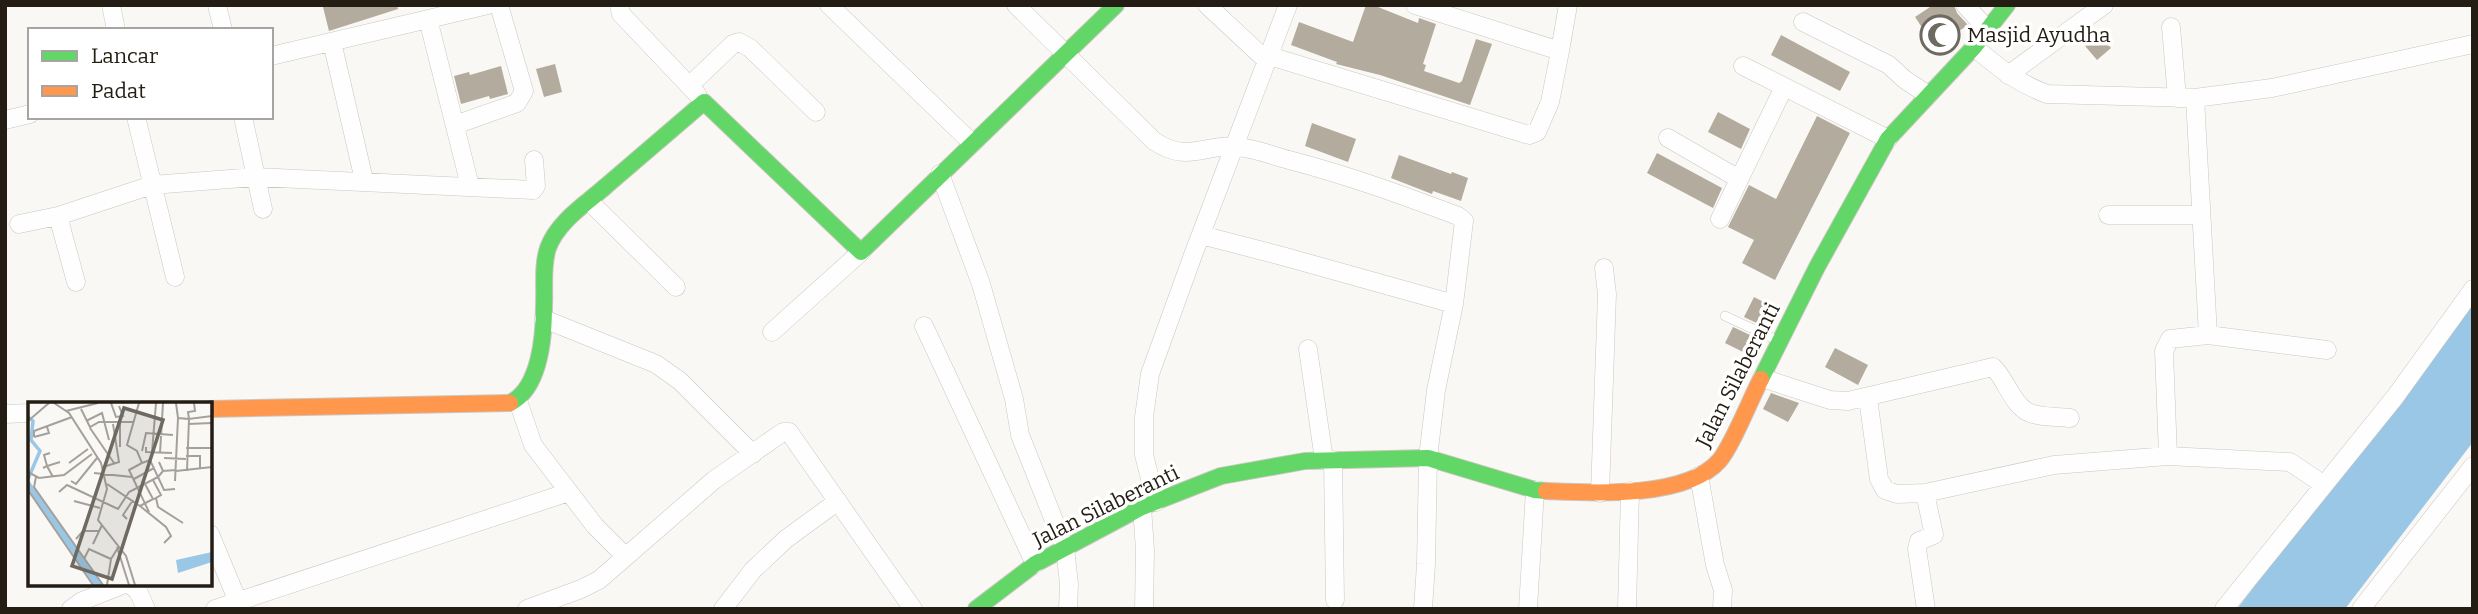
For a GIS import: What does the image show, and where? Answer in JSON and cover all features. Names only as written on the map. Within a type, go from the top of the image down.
[{"type":"street","points":[[111,5],[116,28]]},
{"type":"street","points":[[217,5],[223,28]]},
{"type":"street","points":[[273,56],[488,5]]},
{"type":"street","points":[[455,125],[517,103],[523,97],[524,91],[499,5]]},
{"type":"street","points":[[619,5],[621,14],[704,102],[861,252]]},
{"type":"street","points":[[829,5],[972,143]]},
{"type":"street","points":[[1016,5],[1154,141],[1166,149],[1190,152],[1236,146],[1349,176],[1458,216],[1464,221],[1454,304],[1436,390],[1428,457],[1423,609]]},
{"type":"street","points":[[772,332],[861,252],[1116,5]]},
{"type":"street","points":[[1207,5],[1268,59],[1529,135],[1537,132],[1550,102],[1568,5]]},
{"type":"street","points":[[1144,609],[1149,505],[1144,455],[1144,417],[1150,374],[1288,5]]},
{"type":"street","points":[[1415,5],[1560,51]]},
{"type":"street","points":[[1965,5],[1988,30]]},
{"type":"street","name":"Jalan Silaberanti","points":[[976,609],[1035,564],[1149,505],[1221,476],[1305,461],[1428,457],[1535,490],[1600,493],[1656,489],[1699,476],[1721,459],[1817,267],[1888,139],[1974,47],[2007,5]]},
{"type":"street","points":[[2008,75],[2104,5]]},
{"type":"street","points":[[428,19],[470,186]]},
{"type":"street","points":[[1803,22],[1889,65],[1928,95]]},
{"type":"street","points":[[2171,27],[2186,98],[2201,215],[2208,335]]},
{"type":"street","points":[[332,42],[364,180]]},
{"type":"street","points":[[689,86],[733,44],[744,43],[816,112]]},
{"type":"street","points":[[1974,47],[2008,75],[2026,86],[2048,94],[2186,98],[2272,88],[2473,44]]},
{"type":"street","points":[[1743,66],[1888,139]]},
{"type":"street","points":[[1720,219],[1784,87]]},
{"type":"street","points":[[212,409],[518,401],[526,393],[537,357],[544,318],[547,253],[555,233],[704,102]]},
{"type":"street","points":[[5,120],[28,114]]},
{"type":"street","points":[[136,119],[174,276]]},
{"type":"street","points":[[243,119],[262,209]]},
{"type":"street","points":[[1668,138],[1739,179]]},
{"type":"street","points":[[19,224],[58,216],[152,185],[256,177],[533,190],[536,186],[534,160]]},
{"type":"street","points":[[940,174],[981,284],[1014,400],[1020,435],[1065,548],[1069,584],[1068,609]]},
{"type":"street","points":[[590,201],[676,287]]},
{"type":"street","points":[[2108,215],[2201,215]]},
{"type":"street","points":[[58,216],[76,282]]},
{"type":"street","points":[[1200,236],[1454,304]]},
{"type":"street","points":[[1600,493],[1607,294],[1604,268]]},
{"type":"street","points":[[2224,609],[2395,397],[2473,289]]},
{"type":"street","points":[[544,318],[656,364],[680,381],[753,454]]},
{"type":"street","points":[[924,326],[1035,564]]},
{"type":"street","points":[[2168,456],[2164,351],[2170,339],[2208,335],[2327,350]]},
{"type":"street","points":[[1308,349],[1329,460],[1335,600]]},
{"type":"street","points":[[1762,378],[1830,400],[1848,401],[1983,367],[1993,367],[2001,374],[2018,404],[2027,411],[2070,418]]},
{"type":"street","points":[[1868,398],[1879,479],[1885,489],[1897,494],[1925,494],[2054,465],[2168,456],[2290,462],[2324,485]]},
{"type":"street","points":[[518,401],[533,444],[595,526],[625,555]]},
{"type":"street","points":[[5,414],[28,413]]},
{"type":"street","points":[[527,609],[599,580],[714,480],[783,432],[789,432],[913,609]]},
{"type":"street","points":[[2361,609],[2473,466]]},
{"type":"street","points":[[1699,476],[1715,565],[1723,590],[1722,609]]},
{"type":"street","points":[[1528,609],[1535,490]]},
{"type":"street","points":[[1627,609],[1630,491]]},
{"type":"street","points":[[215,609],[239,604],[569,492]]},
{"type":"street","points":[[1925,494],[1934,535],[1919,541],[1917,549],[1926,609]]},
{"type":"street","points":[[723,609],[753,570],[786,539],[838,501]]},
{"type":"street","points":[[212,539],[239,604]]},
{"type":"street","points":[[71,609],[82,601],[122,586]]},
{"type":"street","points":[[130,586],[138,591],[146,609]]},
{"type":"lane","points":[[1725,316],[1780,342]]},
{"type":"water","points":[[2473,299],[2473,442],[2345,609],[2237,609]]},
{"type":"building","points":[[397,5],[398,9],[329,31],[323,7]]},
{"type":"building","points":[[1366,5],[1373,5],[1418,23],[1419,18],[1436,24],[1423,64],[1426,65],[1424,71],[1459,83],[1476,39],[1492,44],[1470,105],[1380,75],[1336,64],[1337,62],[1291,45],[1299,22],[1353,42]]},
{"type":"building","name":"Masjid Ayudha","points":[[1933,5],[1954,5],[1957,13],[1968,25],[1935,47],[1915,17]]},
{"type":"building","points":[[2094,28],[2111,48],[2097,60],[2080,40]]},
{"type":"building","points":[[1781,35],[1850,72],[1840,91],[1771,55]]},
{"type":"building","points":[[555,64],[562,92],[544,97],[536,69]]},
{"type":"building","points":[[501,66],[508,94],[461,104],[454,76],[469,72],[470,75]]},
{"type":"building","points":[[1718,112],[1750,129],[1741,149],[1708,132]]},
{"type":"building","points":[[1817,116],[1850,133],[1775,280],[1742,263],[1754,240],[1728,227],[1749,185],[1776,199]]},
{"type":"building","points":[[1312,123],[1356,139],[1348,162],[1305,146]]},
{"type":"building","points":[[1657,153],[1722,188],[1713,208],[1647,173]]},
{"type":"building","points":[[1399,155],[1468,178],[1461,201],[1433,191],[1432,194],[1391,178]]},
{"type":"building","points":[[1754,297],[1779,310],[1769,329],[1744,317]]},
{"type":"building","points":[[1733,327],[1763,341],[1755,358],[1725,343]]},
{"type":"building","points":[[1835,348],[1868,365],[1858,385],[1825,367]]},
{"type":"building","points":[[1771,393],[1799,403],[1788,422],[1763,409]]},
{"type":"traffic: fast","points":[[510,403],[528,386],[538,360],[543,332],[545,262],[548,248],[558,229],[704,102],[861,252],[1116,5]]},
{"type":"traffic: fast","points":[[1761,379],[1817,267],[1888,139],[1974,47],[2007,5]]},
{"type":"traffic: fast","points":[[976,609],[1035,564],[1142,507],[1221,476],[1305,461],[1428,458],[1546,491]]},
{"type":"traffic: slow","points":[[1546,491],[1637,491],[1684,482],[1704,473],[1724,454],[1761,379]]},
{"type":"traffic: slow","points":[[212,409],[510,403]]},
{"type":"place","name":"Masjid Ayudha","points":[[1940,35]]}]
